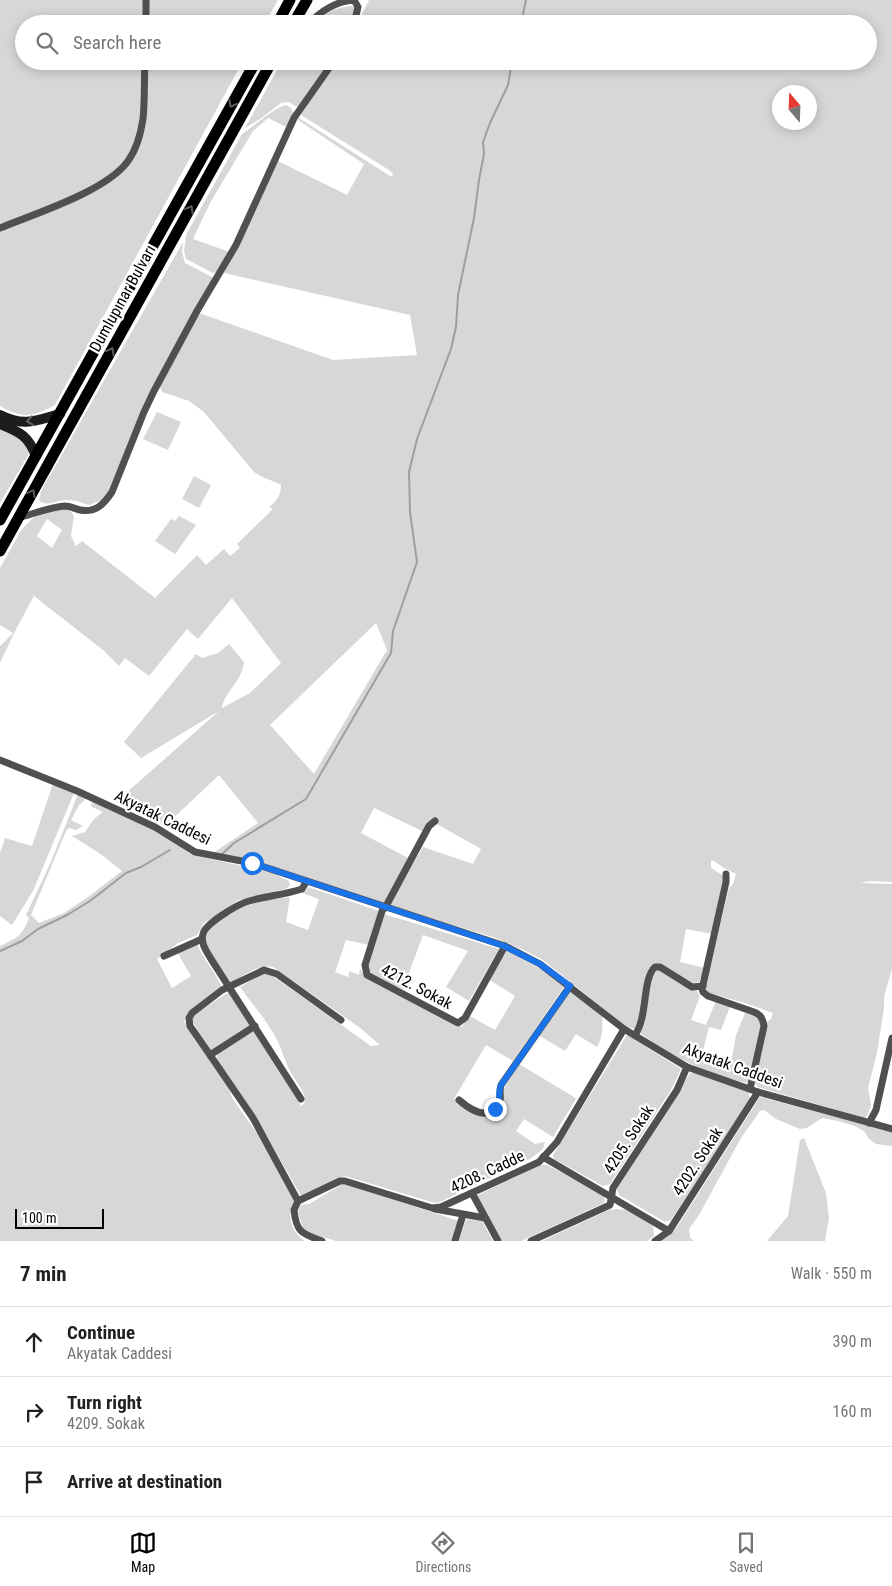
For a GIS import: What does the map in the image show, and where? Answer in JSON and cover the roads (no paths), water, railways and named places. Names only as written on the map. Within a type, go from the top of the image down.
[{"type":"highway","points":[[282,15],[290,0]]},
{"type":"highway","points":[[298,15],[307,0]]},
{"type":"highway","name":"Dumlupınar Bulvarı","points":[[0,520],[251,70]]},
{"type":"highway","name":"Dumlupınar Bulvarı","points":[[0,551],[267,70]]},
{"type":"main road","points":[[0,415],[20,422],[34,421],[60,414]]},
{"type":"main road","points":[[0,424],[22,433],[32,446],[36,456]]},
{"type":"street","points":[[146,0],[146,15]]},
{"type":"street","points":[[318,15],[335,5],[354,0],[358,7],[356,15]]},
{"type":"street","points":[[0,228],[76,198],[107,180],[127,162],[137,142],[143,120],[144,70]]},
{"type":"street","points":[[18,518],[64,506],[92,510],[98,508],[106,501],[112,492],[154,391],[236,245],[294,118],[328,70]]},
{"type":"street","name":"Akyatak Caddesi","points":[[0,760],[77,791],[155,827],[195,852],[252,863],[504,946],[540,964],[624,1029],[687,1067],[758,1092],[892,1129]]},
{"type":"street","points":[[384,908],[429,826],[435,821]]},
{"type":"street","points":[[726,874],[726,882],[702,986],[703,992],[708,996],[759,1014],[763,1019],[764,1026],[750,1089]]},
{"type":"street","points":[[301,1100],[211,959],[202,943],[202,933],[221,916],[245,903],[302,889],[306,882]]},
{"type":"street","name":"4212. Sokak","points":[[384,908],[365,965],[367,975],[458,1022],[464,1018],[504,946]]},
{"type":"street","points":[[164,956],[202,939]]},
{"type":"street","points":[[635,1035],[642,1023],[650,974],[655,967],[660,967],[692,987],[702,986]]},
{"type":"street","points":[[298,1201],[253,1118],[190,1026],[189,1018],[192,1013],[229,987],[259,972],[269,970],[341,1020]]},
{"type":"street","points":[[459,1100],[477,1112],[492,1112],[495,1109],[500,1101],[499,1090],[501,1085],[570,986]]},
{"type":"street","points":[[210,1056],[255,1026]]},
{"type":"street","name":"4208. Cadde","points":[[432,1208],[472,1193],[539,1162],[556,1142],[624,1029]]},
{"type":"street","points":[[869,1123],[876,1110],[892,1038]]},
{"type":"street","name":"4205. Sokak","points":[[531,1241],[610,1205],[613,1188],[676,1090],[687,1067]]},
{"type":"street","name":"4202. Sokak","points":[[655,1241],[669,1231],[758,1092]]},
{"type":"street","points":[[543,1157],[669,1231]]},
{"type":"street","points":[[322,1241],[303,1235],[298,1228],[294,1210],[298,1201],[345,1180],[432,1208],[486,1218]]},
{"type":"street","points":[[472,1193],[498,1241]]},
{"type":"street","points":[[455,1241],[463,1215]]},
{"type":"waterway","points":[[523,15],[526,0]]},
{"type":"waterway","points":[[222,854],[234,843],[306,799],[391,653],[393,631],[417,562],[410,512],[409,472],[417,439],[451,349],[456,327],[458,295],[474,218],[484,154],[483,142],[508,85],[510,70]]},
{"type":"waterway","points":[[0,951],[22,941],[38,929],[67,915],[90,901],[126,873],[141,867],[170,850]]}]
